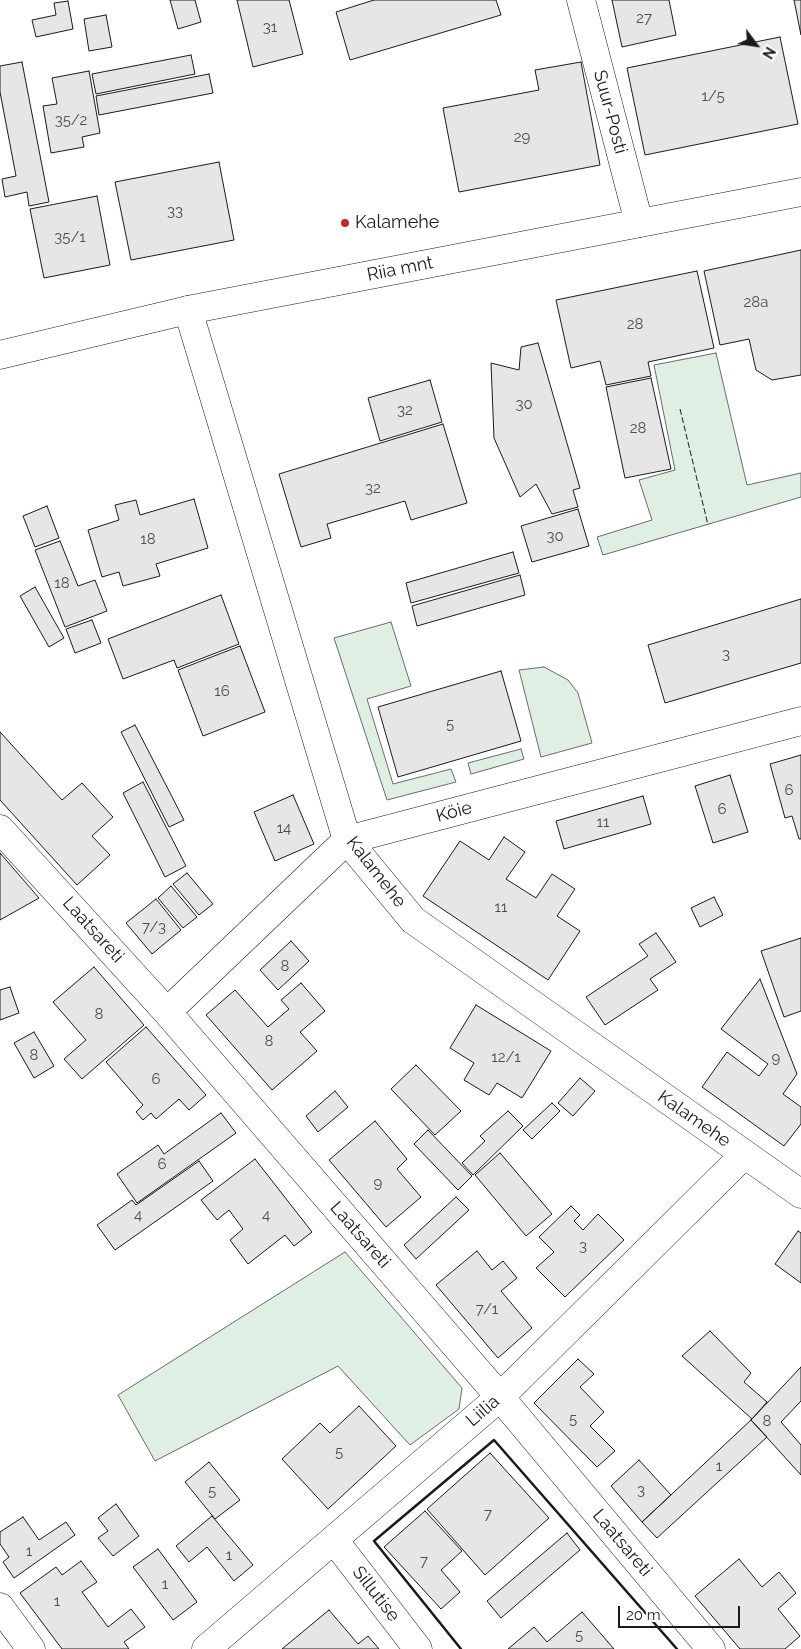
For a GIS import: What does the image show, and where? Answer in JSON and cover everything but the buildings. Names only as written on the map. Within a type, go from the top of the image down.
[{"type":"street","name":"Suur-Posti","points":[[581,0],[639,224]]},
{"type":"street","name":"Riia mnt","points":[[0,355],[188,310],[801,192]]},
{"type":"street","name":"Kalamehe","points":[[188,310],[347,840],[412,920],[801,1194]]},
{"type":"street","name":"Köie","points":[[167,1012],[347,840],[801,721]]},
{"type":"street","name":"Laatsareti","points":[[0,829],[167,1012],[500,1397],[711,1649]]},
{"type":"street","name":"Liilia","points":[[206,1649],[500,1397],[744,1155]]},
{"type":"street","name":"Sillutise","points":[[334,1540],[418,1649]]},
{"type":"street","points":[[0,1607],[30,1649]]},
{"type":"green space","points":[[716,353],[747,485],[801,473],[801,497],[603,555],[597,537],[652,520],[639,480],[675,470],[654,365]]},
{"type":"green space","points":[[391,622],[411,686],[367,699],[393,784],[451,769],[456,782],[387,800],[334,638]]},
{"type":"green space","points":[[544,667],[568,680],[578,693],[592,743],[541,757],[519,670]]},
{"type":"green space","points":[[521,749],[524,759],[471,774],[468,763]]},
{"type":"green space","points":[[345,1252],[462,1388],[459,1409],[410,1445],[338,1366],[155,1461],[118,1395]]},
{"type":"fence","points":[[680,409],[708,525]]},
{"type":"wall","points":[[461,1649],[374,1541],[494,1440],[677,1649]]},
{"type":"place","name":"Kalamehe","points":[[345,223]]}]
